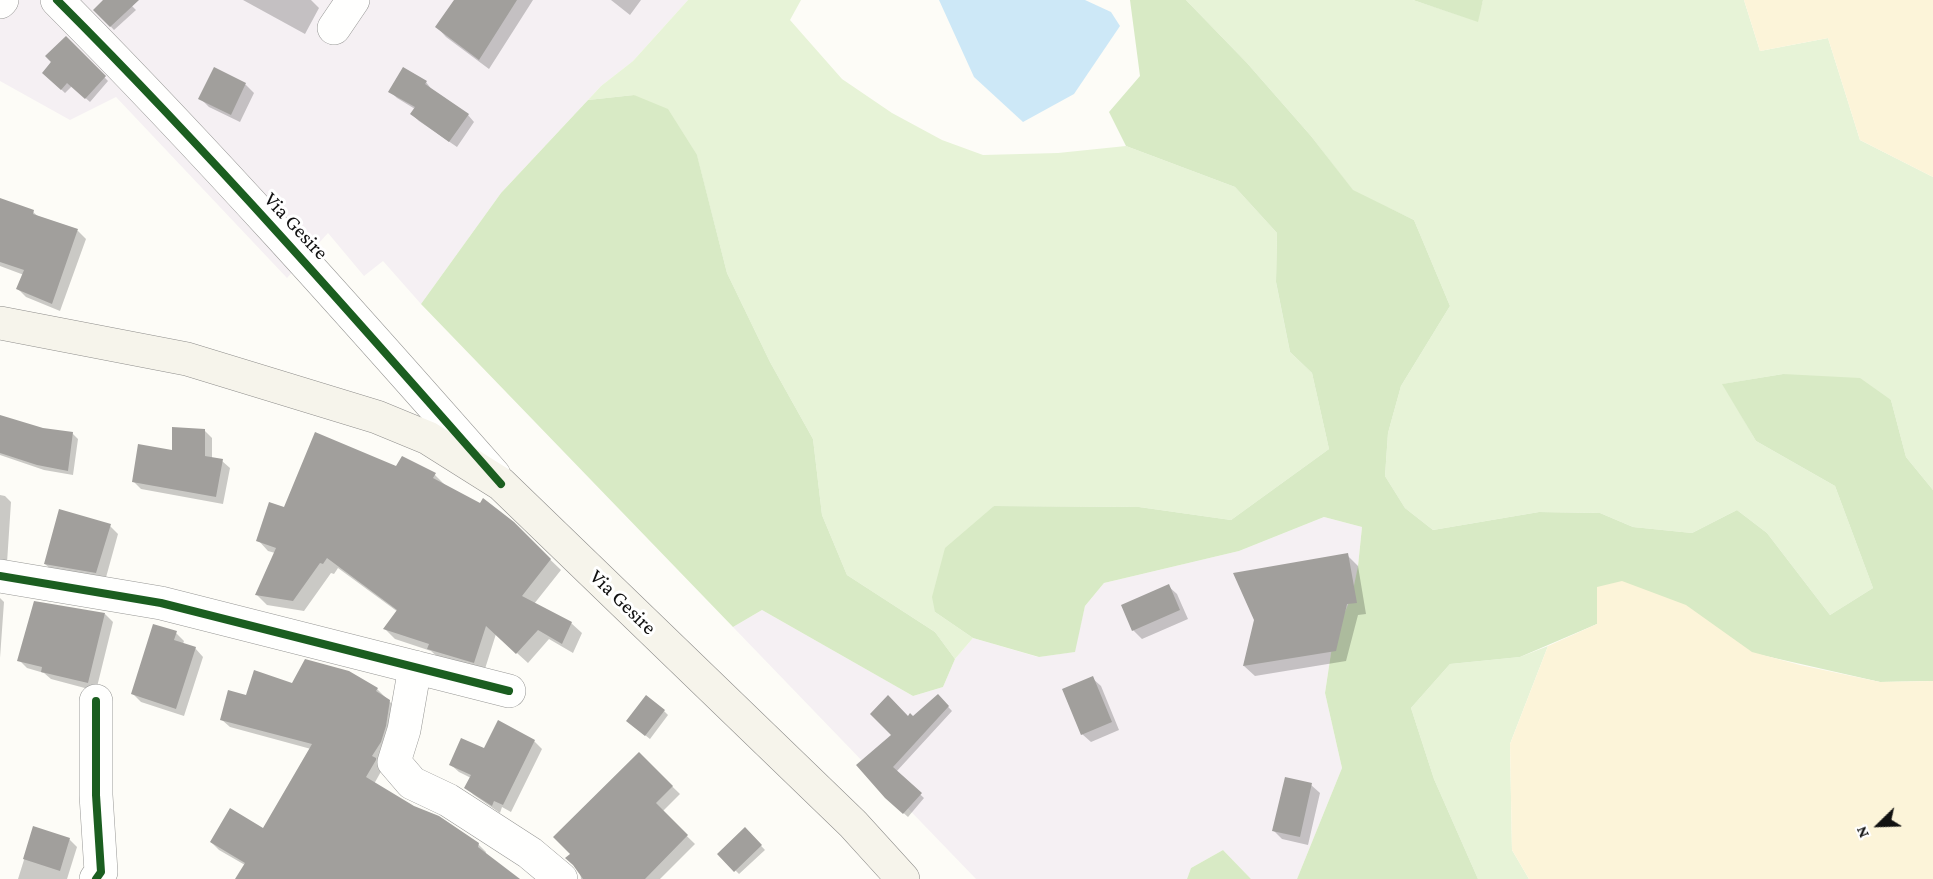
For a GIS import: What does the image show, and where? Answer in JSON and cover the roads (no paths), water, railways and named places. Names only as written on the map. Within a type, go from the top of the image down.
[{"type":"main road","points":[[0,323],[187,359],[377,417],[428,438],[501,484]]},
{"type":"main road","name":"Via Gesire","points":[[501,484],[853,824],[903,879]]},
{"type":"street","name":"Via Gesire","points":[[57,0],[130,74],[307,264],[501,484]]},
{"type":"street","points":[[334,28],[353,0]]},
{"type":"street","points":[[0,576],[160,603],[509,691]]},
{"type":"street","points":[[415,667],[404,730],[394,762],[412,783],[448,800],[530,853],[561,879]]},
{"type":"street","points":[[96,701],[96,795],[104,876]]},
{"type":"water","points":[[939,0],[1085,0],[1111,12],[1120,26],[1074,94],[1023,122],[974,77]]}]
